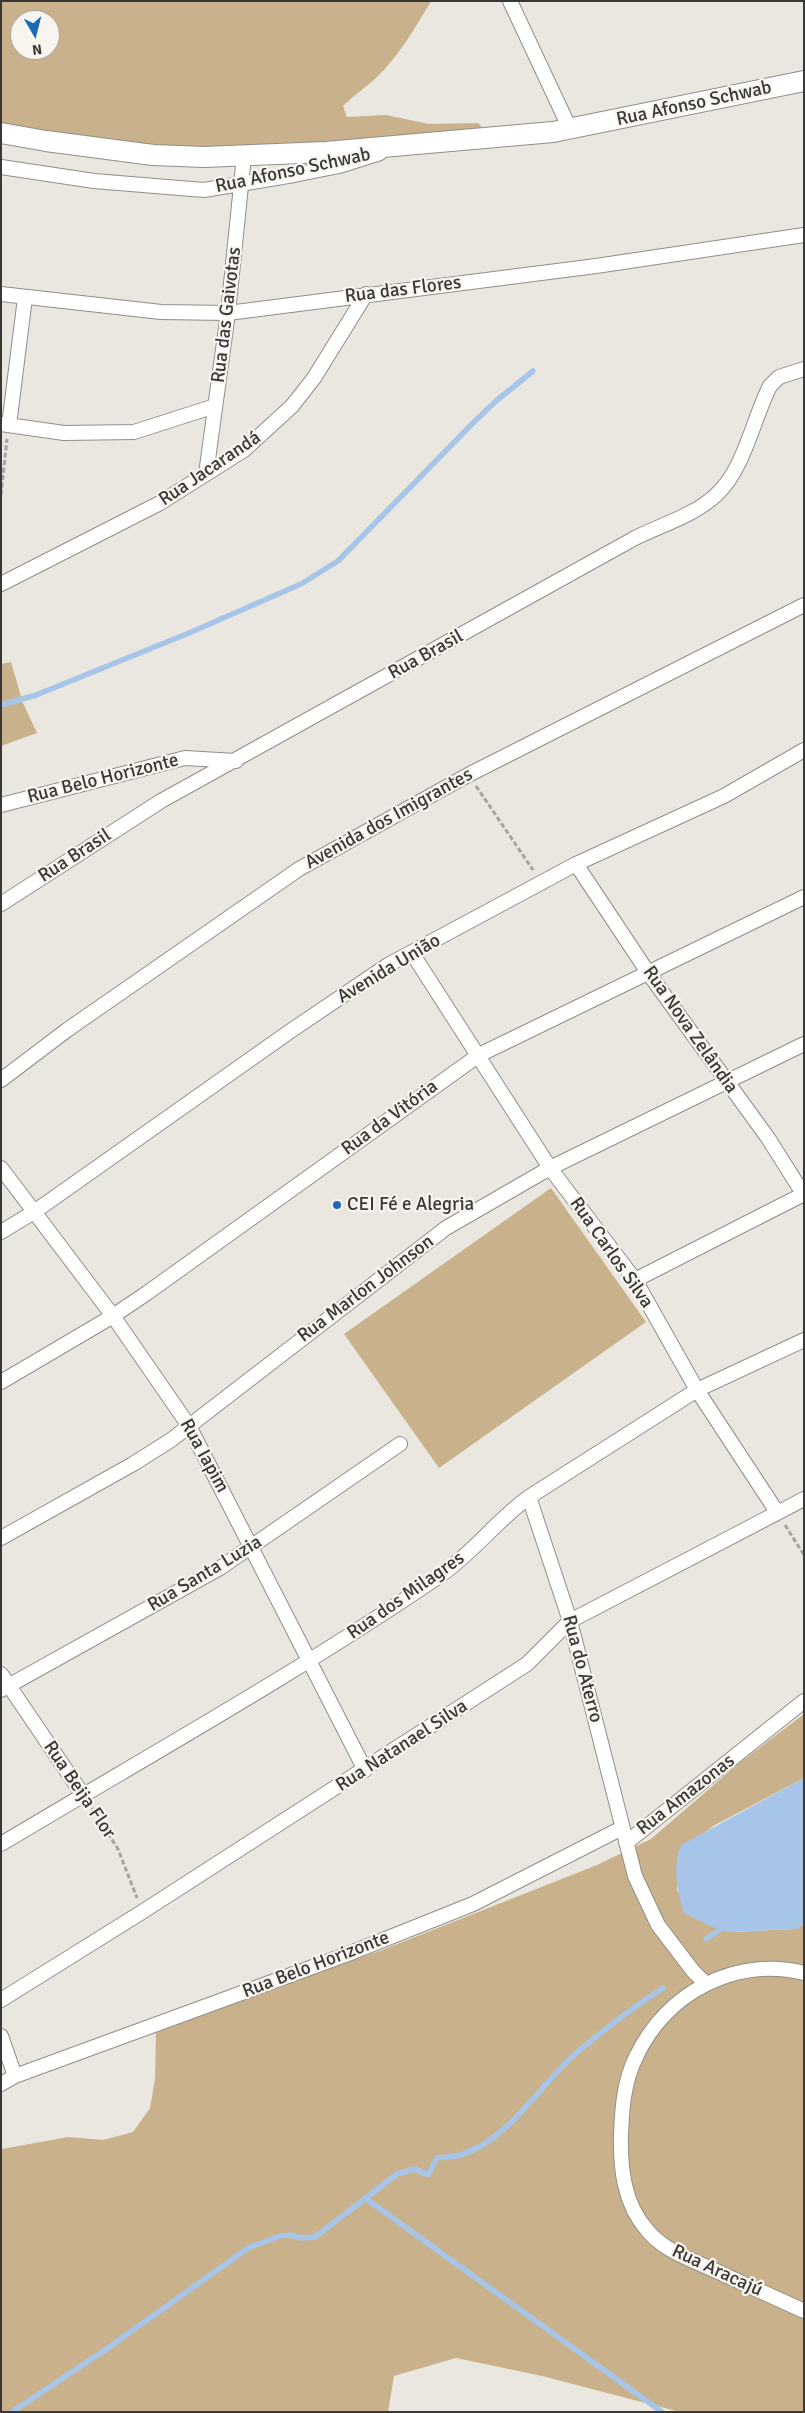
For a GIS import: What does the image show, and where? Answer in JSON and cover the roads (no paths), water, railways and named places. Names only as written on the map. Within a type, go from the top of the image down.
[{"type":"street","points":[[510,1],[570,129]]},
{"type":"street","name":"Rua Afonso Schwab","points":[[1,133],[46,142],[153,155],[244,156],[406,146],[570,129],[804,81]]},
{"type":"street","name":"Rua Afonso Schwab","points":[[1,167],[148,187],[204,190],[338,166],[406,146]]},
{"type":"street","name":"Rua das Gaivotas","points":[[206,474],[228,313],[244,156]]},
{"type":"street","name":"Rua das Flores","points":[[1,294],[161,312],[228,313],[596,266],[804,235]]},
{"type":"street","name":"Rua Jacarandá","points":[[1,584],[160,504],[244,450],[292,406],[314,378],[366,294]]},
{"type":"street","points":[[25,298],[5,424],[64,434],[134,432],[215,406]]},
{"type":"street","name":"Rua Brasil","points":[[1,904],[162,801],[635,538],[704,504],[716,495],[732,476],[770,386],[779,377],[804,368]]},
{"type":"street","name":"Avenida dos Imigrantes","points":[[1,1080],[67,1030],[299,869],[468,775],[804,605]]},
{"type":"street","name":"Avenida União","points":[[1,1232],[34,1212],[289,1032],[388,965],[576,864],[724,796],[804,750]]},
{"type":"street","name":"Rua Belo Horizonte","points":[[1,805],[185,758],[236,761]]},
{"type":"street","name":"Rua Nova Zelândia","points":[[576,864],[649,974],[768,1138],[804,1194]]},
{"type":"street","name":"Rua da Vitória","points":[[1,1382],[113,1316],[479,1056],[804,897]]},
{"type":"street","name":"Rua Carlos Silva","points":[[412,953],[550,1168],[635,1280],[697,1390],[777,1512]]},
{"type":"street","name":"Rua Marlon Johnson","points":[[1,1538],[133,1464],[189,1426],[446,1228],[550,1168],[804,1044]]},
{"type":"street","name":"Rua Iapim","points":[[1,1168],[113,1316],[189,1426],[311,1661],[365,1770]]},
{"type":"street","points":[[635,1280],[804,1194]]},
{"type":"street","name":"Rua dos Milagres","points":[[1,1844],[311,1661],[440,1575],[463,1557],[512,1509],[529,1497],[697,1390],[804,1340]]},
{"type":"street","name":"Rua Santa Luzia","points":[[4,1683],[171,1596],[252,1547],[400,1444]]},
{"type":"street","name":"Rua do Aterro","points":[[529,1497],[570,1621],[626,1843]]},
{"type":"street","name":"Rua Natanael Silva","points":[[1,2000],[365,1770],[527,1664],[570,1621],[804,1499]]},
{"type":"street","name":"Rua Beija Flor","points":[[4,1683],[83,1795]]},
{"type":"street","name":"Rua Amazonas","points":[[705,1983],[693,1971],[658,1925],[635,1876],[626,1843],[804,1701]]},
{"type":"street","name":"Rua Belo Horizonte","points":[[1,2084],[15,2076],[338,1957],[473,1904],[622,1828]]},
{"type":"street","name":"Rua Aracajú","points":[[804,1973],[766,1968],[734,1972],[705,1983],[688,1993],[672,2006],[652,2030],[636,2057],[626,2087],[620,2151],[624,2183],[632,2208],[647,2230],[666,2248],[804,2311]]},
{"type":"street","points":[[1,2036],[15,2076]]},
{"type":"water","points":[[804,1778],[804,1924],[795,1929],[730,1932],[708,1925],[684,1913],[676,1879],[678,1853],[681,1845]]},
{"type":"waterway","points":[[1,705],[36,695],[189,633],[301,584],[338,561],[472,424],[496,401],[533,371]]},
{"type":"waterway","points":[[706,1939],[727,1925]]},
{"type":"waterway","points":[[12,2412],[105,2350],[248,2248],[280,2236],[315,2237],[397,2174],[415,2169],[428,2175],[437,2158],[460,2155],[477,2148],[493,2138],[508,2126],[574,2055],[617,2020],[663,1988]]},
{"type":"waterway","points":[[365,2198],[662,2412]]},
{"type":"place","name":"CEI Fé e Alegria","points":[[337,1205]]}]
